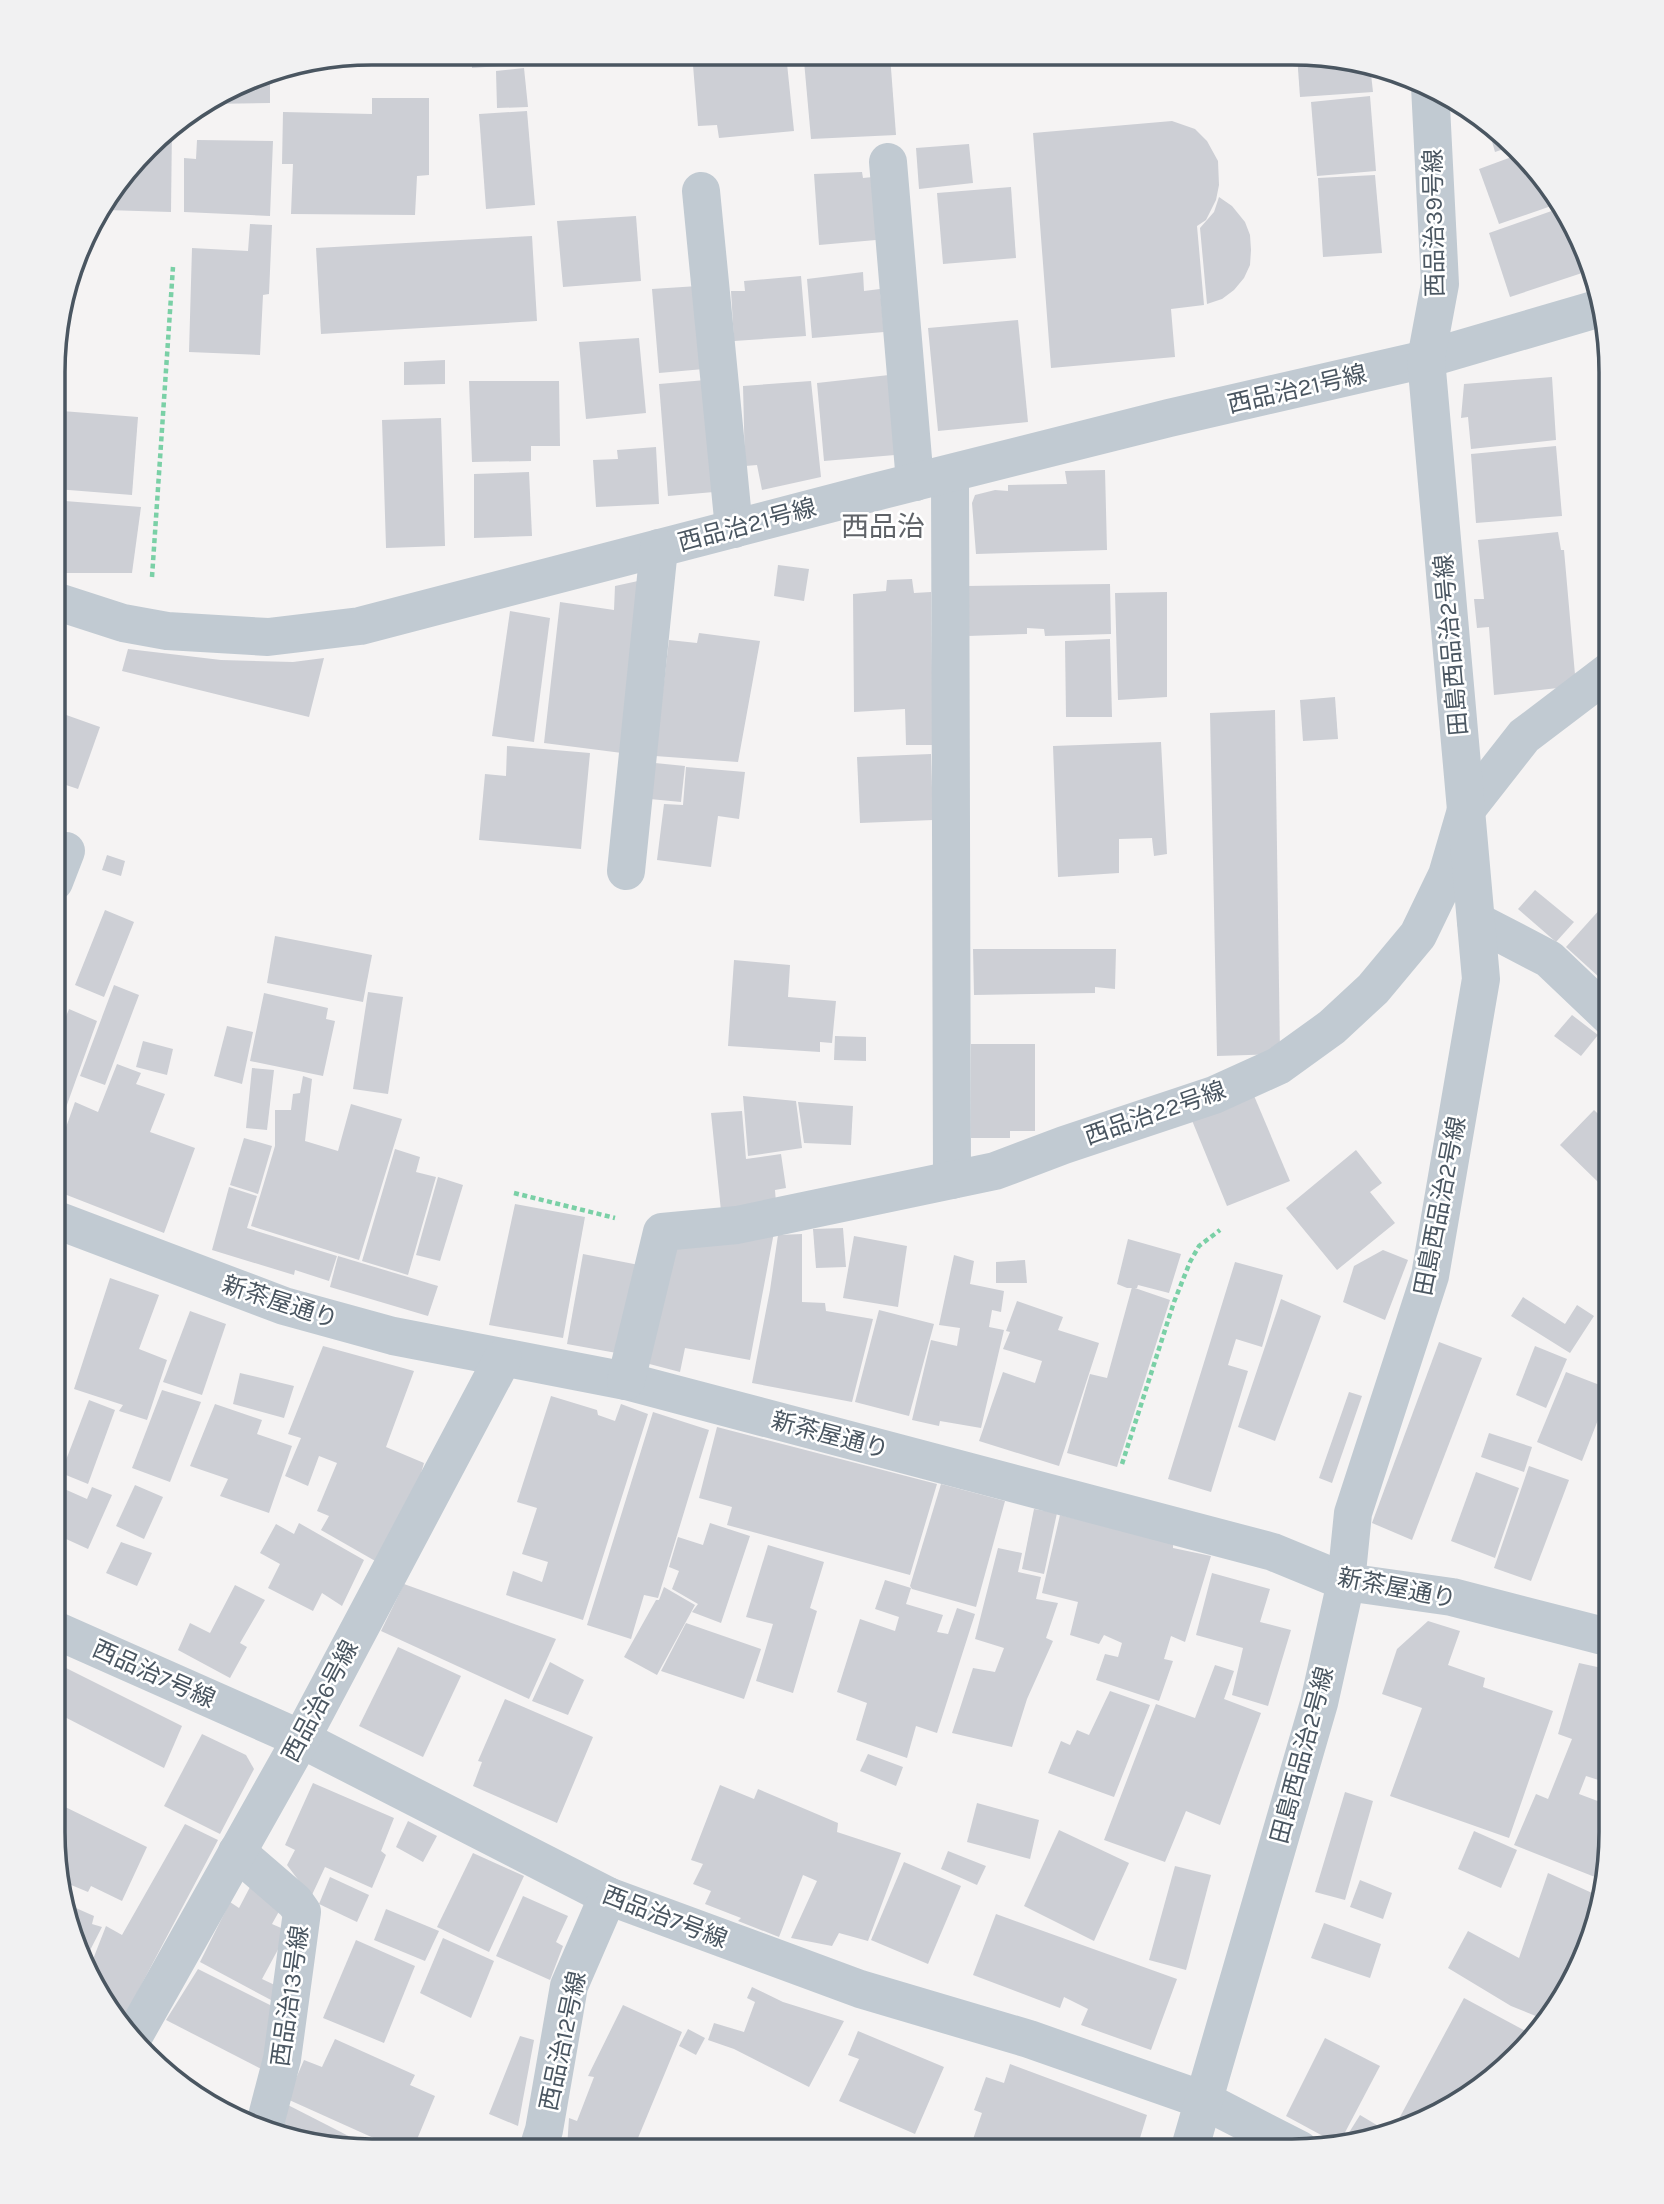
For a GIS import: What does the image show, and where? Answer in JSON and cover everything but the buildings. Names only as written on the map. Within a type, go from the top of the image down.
[{"type":"street","name":"西品治39号線","points":[[1426,359],[1440,284],[1431,97]]},
{"type":"street","points":[[888,162],[933,478],[952,1180]]},
{"type":"street","points":[[701,191],[734,529]]},
{"type":"street","name":"西品治21号線","points":[[65,604],[124,623],[167,631],[268,637],[360,626],[1169,418],[1426,359],[1593,310]]},
{"type":"street","name":"田島西品治2号線","points":[[1192,2139],[1319,1703],[1346,1582],[1353,1513],[1430,1276],[1481,979],[1426,359]]},
{"type":"street","points":[[626,871],[659,548]]},
{"type":"street","name":"西品治22号線","points":[[663,1232],[737,1225],[995,1171],[1064,1145],[1214,1096],[1278,1066],[1332,1027],[1373,989],[1418,935],[1447,875],[1466,810],[1524,736],[1599,679]]},
{"type":"street","points":[[1476,921],[1549,959],[1599,1007]]},
{"type":"street","name":"新茶屋通り","points":[[65,1223],[284,1307],[393,1336],[625,1381],[1273,1552],[1346,1582],[1452,1597],[1599,1635]]},
{"type":"street","points":[[625,1381],[663,1232]]},
{"type":"street","name":"西品治6号線","points":[[137,2030],[300,1739],[503,1358]]},
{"type":"street","name":"西品治7号線","points":[[65,1634],[300,1739],[608,1896],[860,1989],[1029,2039],[1203,2100],[1279,2139]]},
{"type":"street","name":"西品治13号線","points":[[237,1852],[295,1902],[302,1912],[284,2049],[266,2120]]},
{"type":"street","name":"西品治12号線","points":[[541,2139],[569,1986],[608,1896]]},
{"type":"path","points":[[148,627],[173,267]]},
{"type":"path","points":[[514,1193],[653,1227],[663,1232]]},
{"type":"path","points":[[1108,1509],[1174,1302],[1190,1262],[1199,1246],[1220,1230]]},
{"type":"district","name":"西品治","points":[[883,526]]}]
